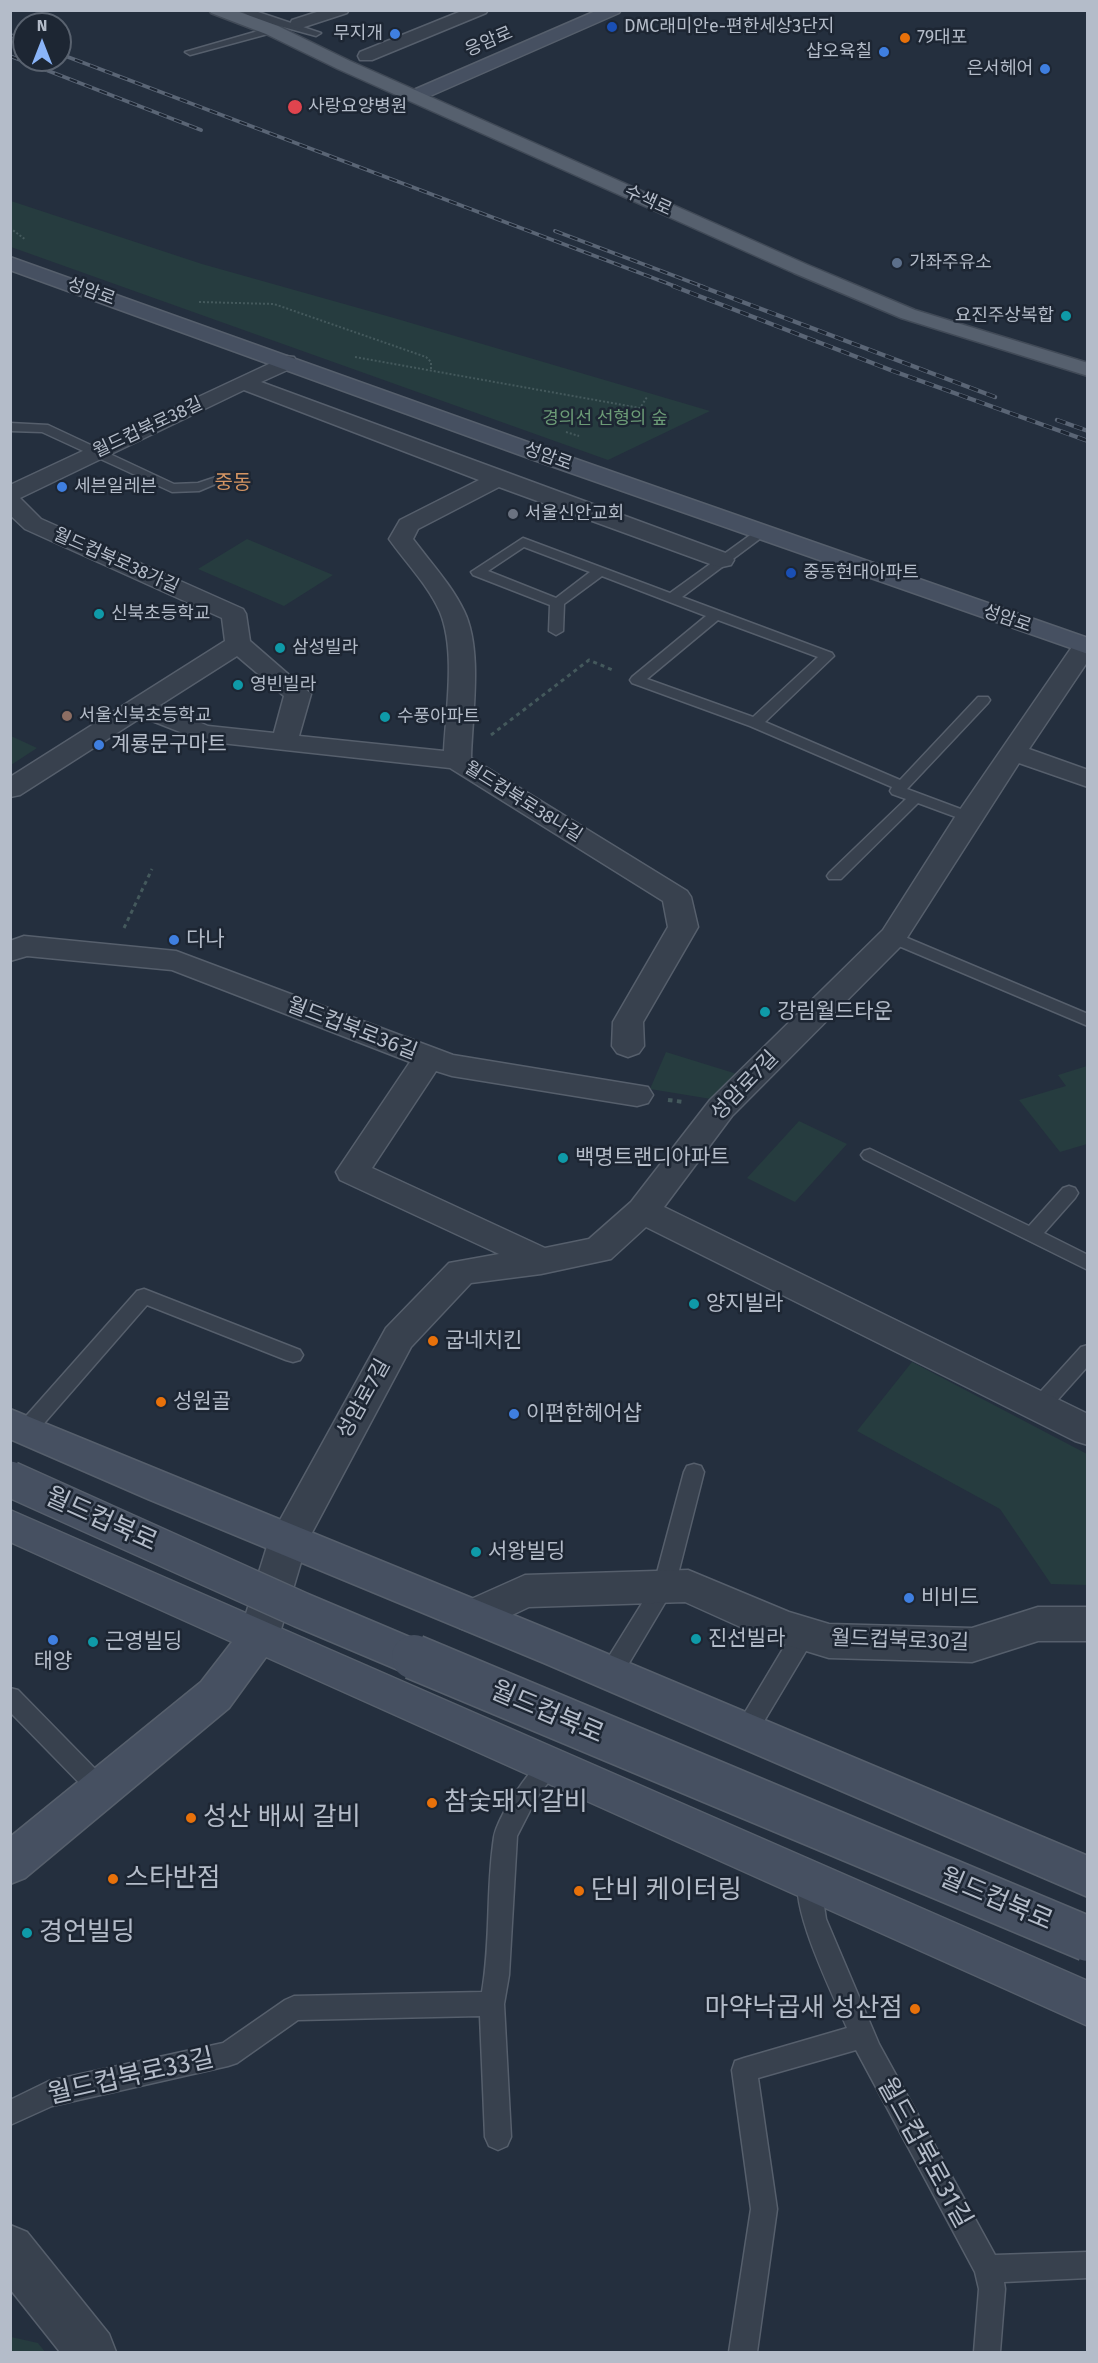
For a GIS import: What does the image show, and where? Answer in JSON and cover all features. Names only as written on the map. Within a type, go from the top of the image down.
[{"type":"main road","name":"수색로","points":[[218,10],[416,87],[801,269],[908,314],[1088,370]]},
{"type":"main road","points":[[272,10],[386,65]]},
{"type":"main road","name":"응암로","points":[[416,87],[437,86],[613,10]]},
{"type":"main road","points":[[437,86],[459,96]]},
{"type":"main road","name":"성암로","points":[[10,262],[760,532],[1086,646]]},
{"type":"main road","points":[[894,288],[927,302],[1088,353]]},
{"type":"main road","points":[[18,1426],[611,1673],[1088,1877]]},
{"type":"main road","name":"월드컵북로","points":[[10,1479],[301,1610],[1088,1939]]},
{"type":"main road","points":[[10,1525],[1088,2004]]},
{"type":"main road","points":[[10,1864],[215,1695],[259,1636]]},
{"type":"street","points":[[298,24],[341,10]]},
{"type":"street","points":[[366,56],[480,10]]},
{"type":"street","name":"월드컵북로38길","points":[[10,494],[286,362]]},
{"type":"street","points":[[244,383],[498,479],[722,560]]},
{"type":"street","name":"월드컵북로38나길","points":[[498,479],[408,525],[401,539],[446,602],[456,623],[459,651],[457,761],[677,897],[683,927],[628,1022],[628,1046]]},
{"type":"street","name":"월드컵북로38가길","points":[[10,501],[33,524],[234,614],[237,644]]},
{"type":"street","points":[[10,789],[237,644],[298,694],[284,743]]},
{"type":"street","name":"성암로7길","points":[[259,1636],[288,1540],[398,1338],[460,1272],[541,1262],[599,1250],[643,1211],[721,1108],[892,937],[969,817],[1086,646]]},
{"type":"street","points":[[139,706],[203,733],[457,761]]},
{"type":"street","points":[[1013,752],[1088,779]]},
{"type":"street","name":"월드컵북로36길","points":[[10,952],[24,946],[176,961],[429,1058],[352,1172],[503,1241],[541,1262]]},
{"type":"street","points":[[429,1058],[452,1065],[637,1095]]},
{"type":"street","points":[[643,1211],[1088,1431]]},
{"type":"street","name":"월드컵북로30길","points":[[474,1616],[525,1591],[688,1586],[782,1627],[829,1641],[972,1646],[1038,1624],[1088,1624]]},
{"type":"street","points":[[10,2248],[91,2352]]},
{"type":"lane","points":[[244,10],[257,17],[316,33]]},
{"type":"lane","points":[[190,52],[272,30]]},
{"type":"lane","points":[[10,428],[44,428],[172,488],[199,487],[219,480]]},
{"type":"lane","points":[[672,598],[760,532]]},
{"type":"lane","points":[[557,603],[478,572],[523,542],[827,656],[755,723]]},
{"type":"lane","points":[[557,603],[600,571]]},
{"type":"lane","points":[[556,631],[557,603]]},
{"type":"lane","points":[[637,680],[716,615]]},
{"type":"lane","points":[[637,680],[755,723],[902,786]]},
{"type":"lane","points":[[969,817],[897,791],[984,700]]},
{"type":"lane","points":[[835,876],[916,797]]},
{"type":"lane","points":[[892,937],[1088,1021]]},
{"type":"lane","points":[[870,1155],[1088,1263]]},
{"type":"lane","points":[[1031,1235],[1069,1192]]},
{"type":"lane","points":[[18,1426],[144,1296],[293,1356]]},
{"type":"lane","points":[[1039,1407],[1088,1352]]},
{"type":"lane","points":[[611,1673],[664,1587],[694,1472]]},
{"type":"lane","points":[[746,1731],[804,1634]]},
{"type":"lane","points":[[10,1697],[101,1790]]},
{"type":"lane","points":[[498,2136],[492,2004],[497,1975],[506,1835],[528,1791],[550,1766]]},
{"type":"lane","name":"월드컵북로31길","points":[[808,1880],[814,1919],[870,2054],[988,2269],[992,2289],[987,2352]]},
{"type":"lane","name":"월드컵북로33길","points":[[10,2113],[50,2094],[228,2054],[294,2008],[492,2004]]},
{"type":"lane","points":[[743,2352],[764,2209],[744,2070],[862,2036]]},
{"type":"lane","points":[[988,2269],[1088,2265]]},
{"type":"path","points":[[10,228],[26,241]]},
{"type":"path","points":[[203,306],[192,302],[274,304],[426,357],[431,362],[431,371]]},
{"type":"path","points":[[354,357],[640,408],[647,397]]},
{"type":"path","points":[[498,729],[589,660],[637,680]]},
{"type":"path","points":[[111,954],[152,869]]},
{"type":"path","points":[[637,1095],[721,1108]]},
{"type":"green space","name":"경의선 선형의 숲","points":[[11,201],[202,264],[710,411],[608,460],[11,247]]},
{"type":"green space","points":[[247,539],[333,575],[284,606],[198,569]]},
{"type":"green space","points":[[11,736],[37,748],[11,765]]},
{"type":"green space","points":[[666,1052],[737,1074],[711,1099],[650,1089]]},
{"type":"green space","points":[[1087,1066],[1087,1144],[1060,1152],[1019,1100],[1066,1086],[1058,1075]]},
{"type":"green space","points":[[799,1121],[847,1144],[795,1202],[747,1178]]},
{"type":"green space","points":[[912,1362],[1087,1454],[1087,1585],[1051,1584],[1000,1509],[857,1431]]},
{"type":"green space","points":[[11,2337],[38,2343],[45,2352],[11,2352]]},
{"type":"railway","points":[[10,56],[201,130]]},
{"type":"railway","points":[[72,59],[677,287]]},
{"type":"railway","points":[[555,231],[704,287]]},
{"type":"railway","points":[[673,286],[893,371],[1088,441]]},
{"type":"railway","points":[[700,286],[995,397]]},
{"type":"railway","points":[[1057,420],[1088,431]]},
{"type":"place","name":"DMC래미안e-편한세상3단지","points":[[612,27]]},
{"type":"place","name":"무지개","points":[[395,34]]},
{"type":"place","name":"79대포","points":[[905,38]]},
{"type":"place","name":"샵오육칠","points":[[884,52]]},
{"type":"place","name":"은서헤어","points":[[1045,69]]},
{"type":"place","name":"사랑요양병원","points":[[295,107]]},
{"type":"place","name":"가좌주유소","points":[[897,263]]},
{"type":"place","name":"요진주상복합","points":[[1066,316]]},
{"type":"place","name":"세븐일레븐","points":[[62,487]]},
{"type":"place","name":"서울신안교회","points":[[513,514]]},
{"type":"place","name":"중동현대아파트","points":[[791,573]]},
{"type":"place","name":"신북초등학교","points":[[99,614]]},
{"type":"place","name":"삼성빌라","points":[[280,648]]},
{"type":"place","name":"영빈빌라","points":[[238,685]]},
{"type":"place","name":"서울신북초등학교","points":[[67,716]]},
{"type":"place","name":"수풍아파트","points":[[385,717]]},
{"type":"place","name":"계룡문구마트","points":[[99,745]]},
{"type":"place","name":"다나","points":[[174,940]]},
{"type":"place","name":"강림월드타운","points":[[765,1012]]},
{"type":"place","name":"백명트랜디아파트","points":[[563,1158]]},
{"type":"place","name":"양지빌라","points":[[694,1304]]},
{"type":"place","name":"굽네치킨","points":[[433,1341]]},
{"type":"place","name":"성원골","points":[[161,1402]]},
{"type":"place","name":"이편한헤어샵","points":[[514,1414]]},
{"type":"place","name":"서왕빌딩","points":[[476,1552]]},
{"type":"place","name":"비비드","points":[[909,1598]]},
{"type":"place","name":"진선빌라","points":[[696,1639]]},
{"type":"place","name":"태양","points":[[53,1640]]},
{"type":"place","name":"근영빌딩","points":[[93,1642]]},
{"type":"place","name":"참숯돼지갈비","points":[[432,1803]]},
{"type":"place","name":"성산 배씨 갈비","points":[[191,1818]]},
{"type":"place","name":"스타반점","points":[[113,1879]]},
{"type":"place","name":"단비 케이터링","points":[[579,1891]]},
{"type":"place","name":"경언빌딩","points":[[27,1933]]},
{"type":"place","name":"마약낙곱새 성산점","points":[[915,2009]]},
{"type":"district","name":"중동","points":[[233,483]]}]
